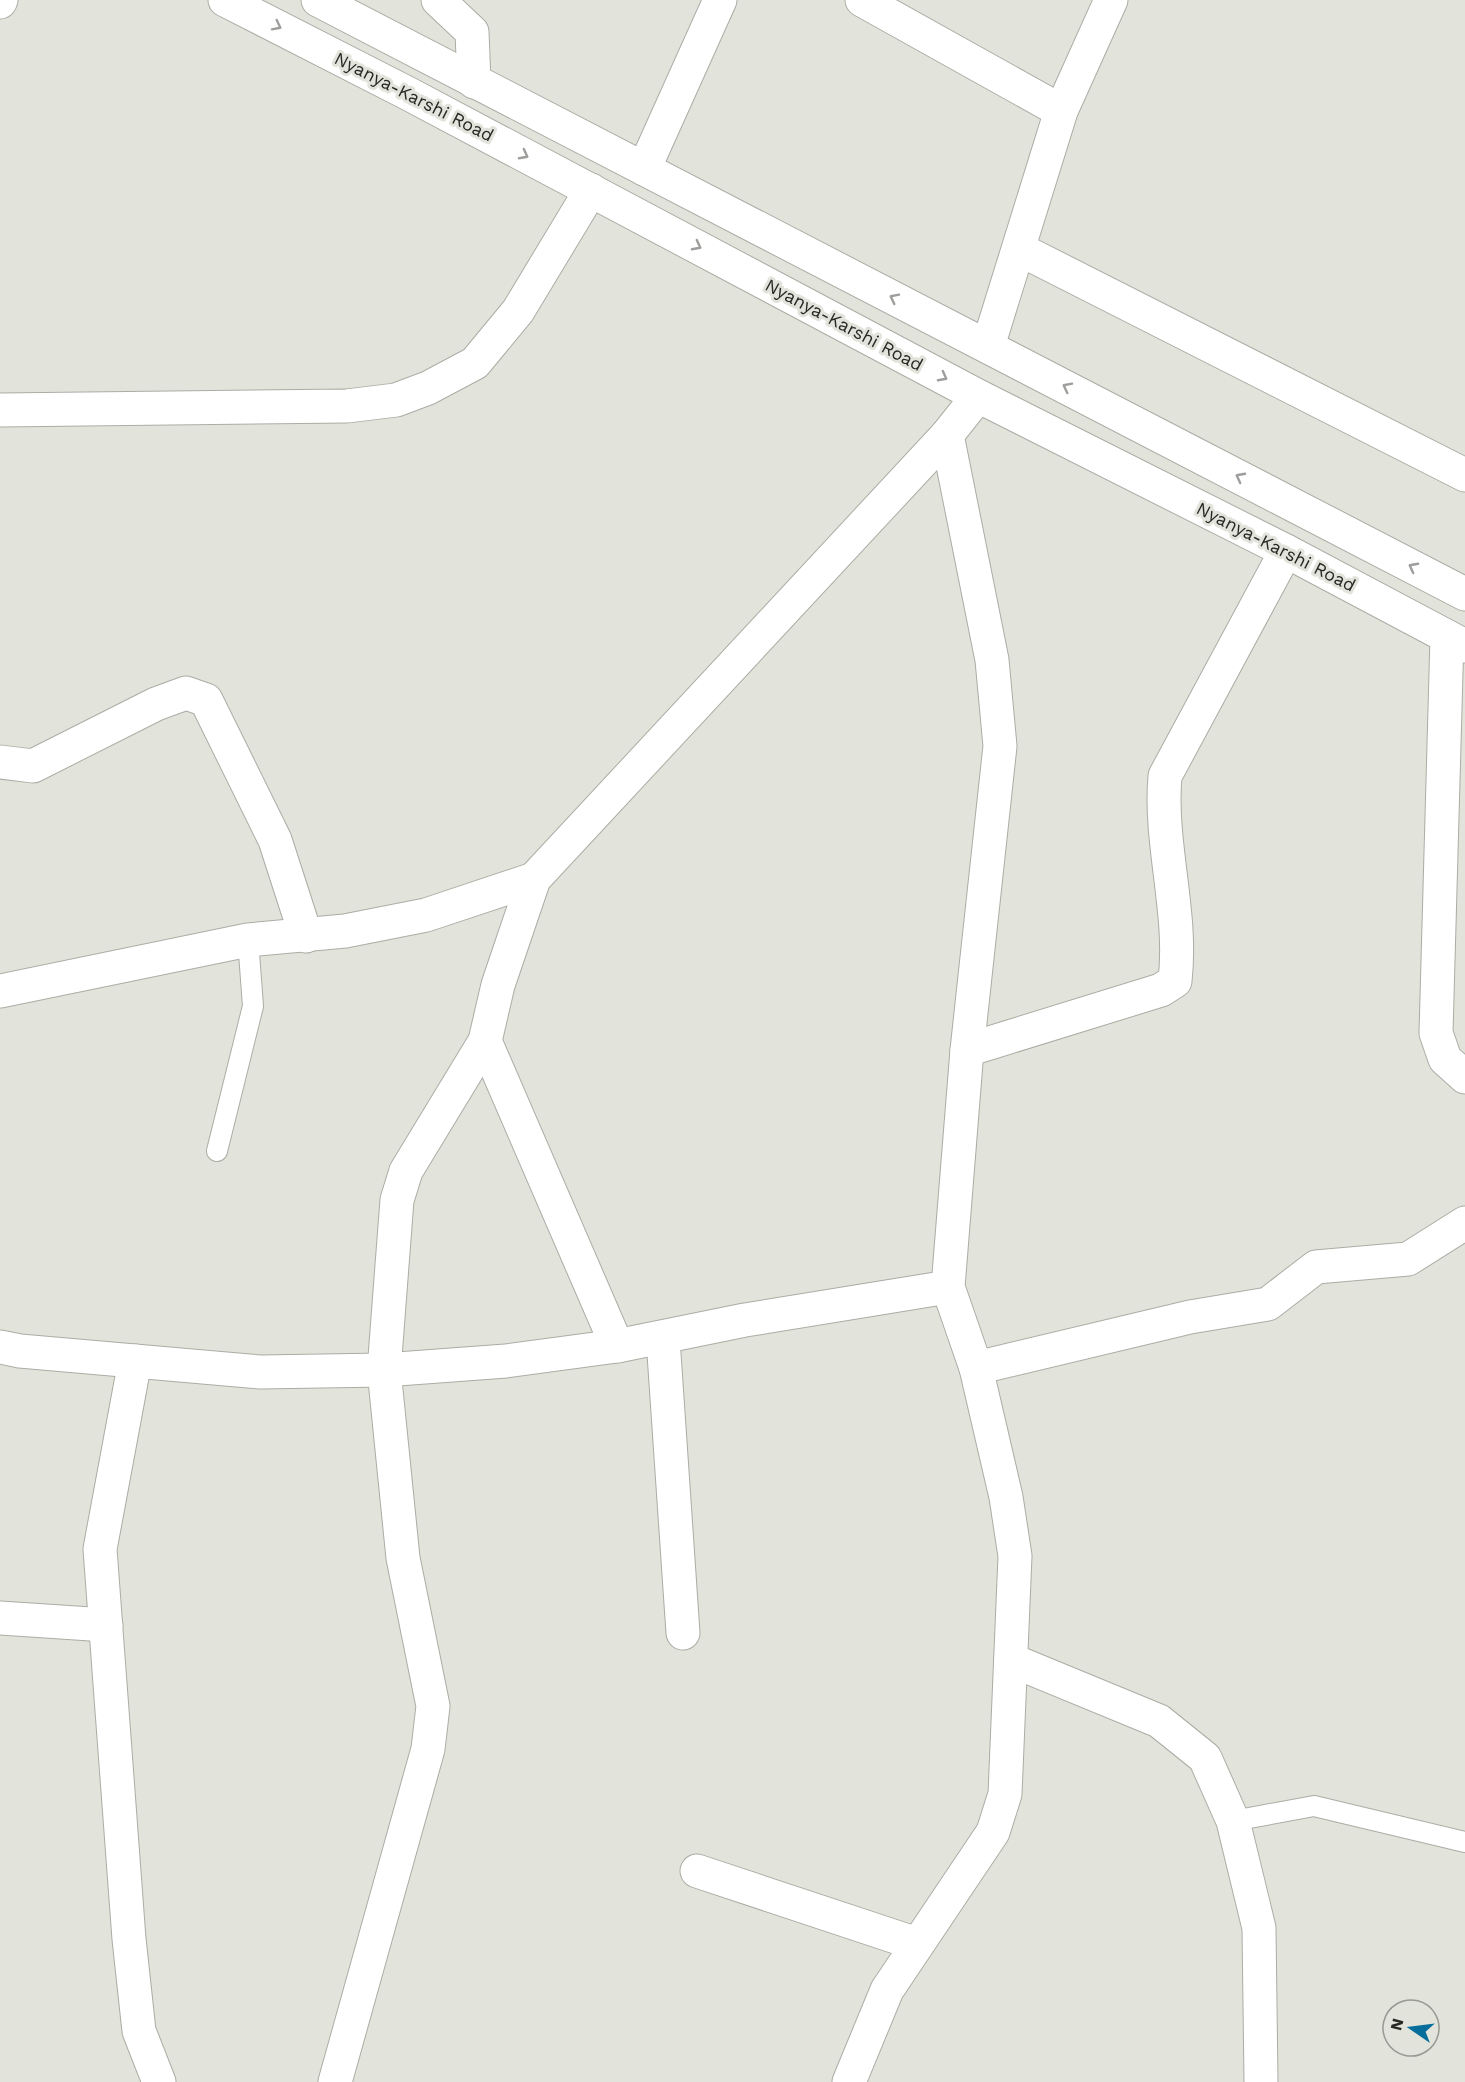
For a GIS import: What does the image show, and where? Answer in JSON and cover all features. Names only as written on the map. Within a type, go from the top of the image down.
[{"type":"street","name":"Nyanya-Karshi Road","points":[[225,0],[591,190],[978,396],[1286,551],[1456,641]]},
{"type":"street","points":[[318,0],[1465,594]]},
{"type":"street","points":[[438,0],[472,32],[474,82]]},
{"type":"street","points":[[644,169],[720,0]]},
{"type":"street","points":[[862,0],[1060,111]]},
{"type":"street","points":[[988,346],[1019,249],[1041,166],[1060,111],[1111,0]]},
{"type":"street","points":[[0,410],[347,406],[396,400],[428,388],[475,363],[518,311],[591,190]]},
{"type":"street","points":[[1019,249],[1465,475]]},
{"type":"street","points":[[335,2082],[428,1749],[433,1706],[403,1558],[384,1370],[398,1200],[406,1171],[485,1041],[498,985],[534,879],[946,435],[978,396]]},
{"type":"street","points":[[849,2082],[887,1990],[993,1832],[1005,1794],[1015,1556],[1006,1497],[976,1368],[948,1287],[967,1050],[1000,746],[992,660],[946,435]]},
{"type":"street","points":[[967,1050],[1161,990],[1174,981],[1178,950],[1163,801],[1165,776],[1286,551]]},
{"type":"street","points":[[1456,641],[1436,1033],[1445,1059],[1465,1077]]},
{"type":"street","points":[[0,762],[33,766],[156,704],[186,693],[206,700],[275,840],[306,936]]},
{"type":"street","points":[[0,992],[248,940],[306,936],[426,915],[534,879]]},
{"type":"street","points":[[485,1041],[617,1346]]},
{"type":"street","points":[[976,1368],[1190,1317],[1268,1304],[1316,1267],[1408,1259],[1465,1223]]},
{"type":"street","points":[[0,1347],[20,1352],[260,1372],[384,1370],[506,1361],[617,1346],[663,1339],[745,1320],[948,1287]]},
{"type":"street","points":[[663,1339],[683,1633]]},
{"type":"street","points":[[135,1361],[100,1549],[136,2008],[139,2031],[159,2082]]},
{"type":"street","points":[[0,1618],[106,1625]]},
{"type":"street","points":[[1011,1660],[1160,1721],[1205,1758],[1233,1821],[1259,1928],[1262,2082]]},
{"type":"street","points":[[697,1871],[917,1944]]},
{"type":"lane","points":[[217,1151],[253,1006],[248,940]]},
{"type":"lane","points":[[1233,1821],[1314,1806],[1465,1842]]}]
